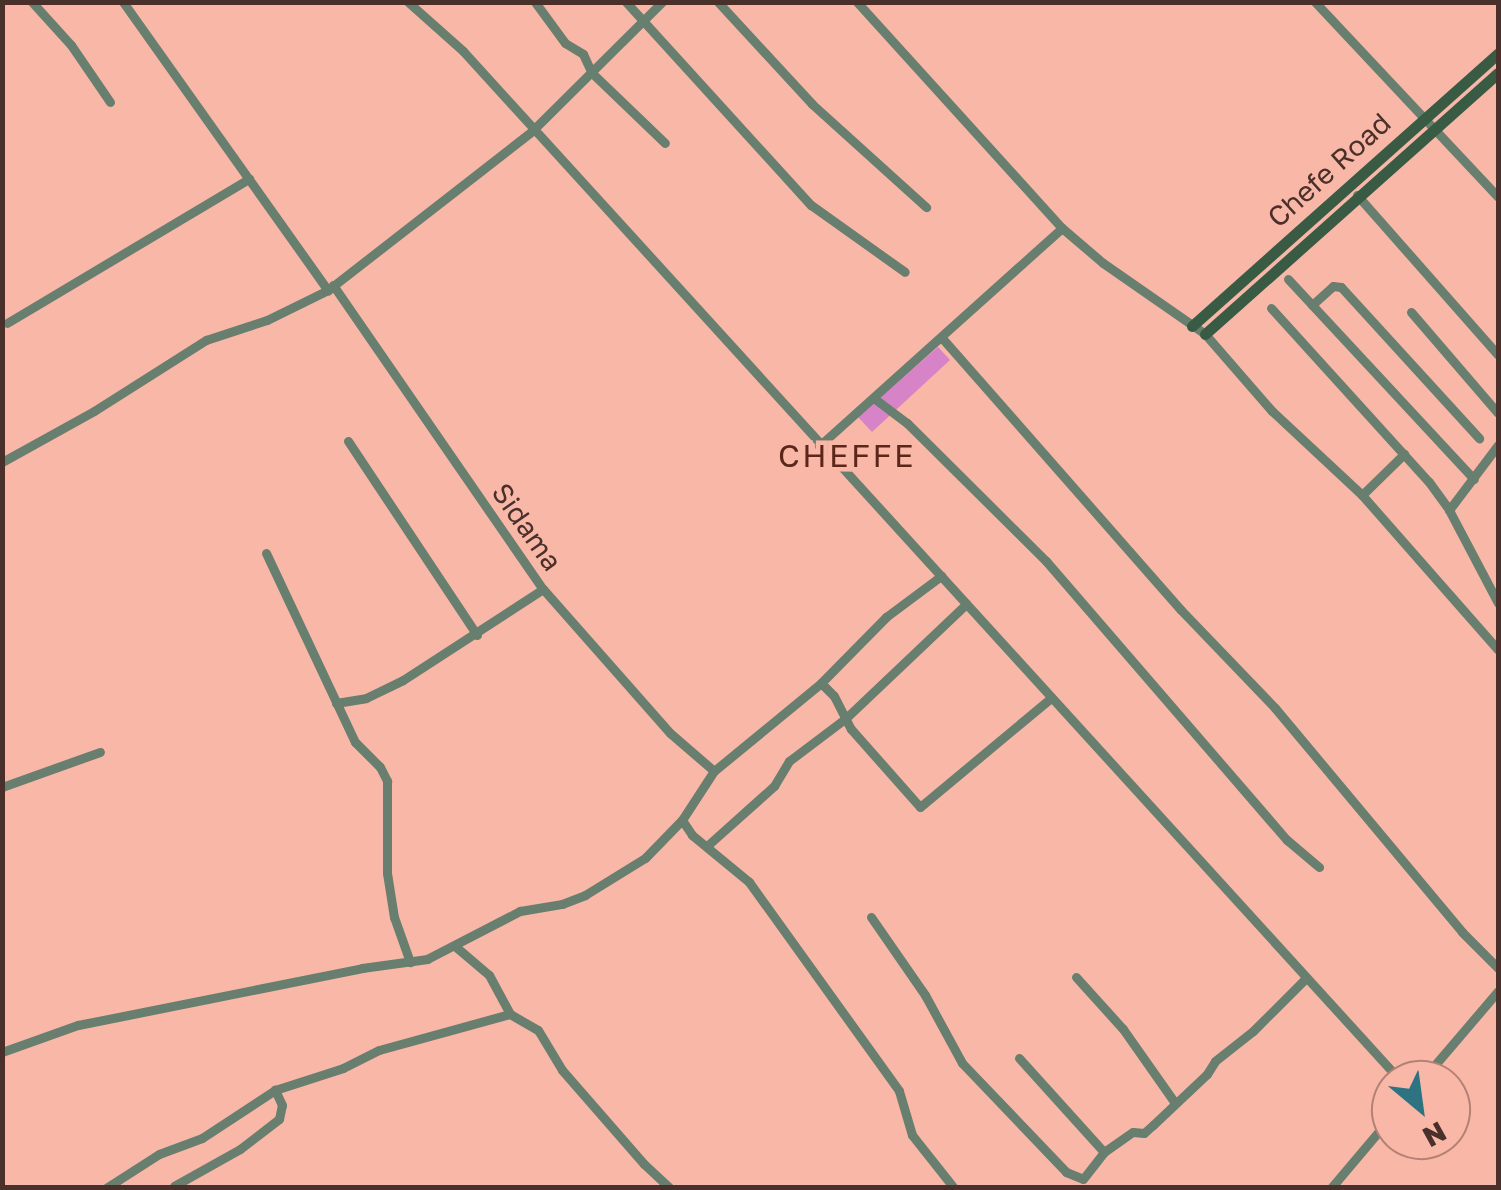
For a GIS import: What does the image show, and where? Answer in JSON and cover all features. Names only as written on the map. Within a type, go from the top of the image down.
[{"type":"street","points":[[32,2],[71,45],[110,102]]},
{"type":"street","name":"Sidama","points":[[123,2],[331,287],[543,590],[670,733],[714,770]]},
{"type":"street","points":[[408,2],[463,51],[1382,1060]]},
{"type":"street","points":[[535,2],[566,43],[583,54],[592,73],[665,143]]},
{"type":"street","points":[[626,2],[812,205],[905,272]]},
{"type":"street","points":[[2,462],[94,412],[206,340],[267,320],[331,287],[532,131],[662,2]]},
{"type":"street","points":[[718,2],[812,104],[926,208]]},
{"type":"street","points":[[857,2],[1062,228],[1102,263],[1205,334],[1272,411],[1362,495],[1498,650]]},
{"type":"street","points":[[1315,2],[1498,198]]},
{"type":"street","name":"Chefe Road","points":[[1192,326],[1498,53]]},
{"type":"street","name":"Chefe Road","points":[[1205,334],[1498,73]]},
{"type":"street","points":[[7,323],[249,179]]},
{"type":"street","points":[[1349,186],[1498,356]]},
{"type":"street","points":[[819,446],[1062,228]]},
{"type":"street","points":[[1288,278],[1474,479]]},
{"type":"street","points":[[1312,305],[1333,286],[1340,288],[1479,438]]},
{"type":"street","points":[[1271,308],[1404,454],[1449,510],[1498,603]]},
{"type":"street","points":[[1411,312],[1498,413]]},
{"type":"street","points":[[942,338],[1182,610],[1275,708],[1462,932],[1498,968]]},
{"type":"street","points":[[875,399],[980,492],[1076,593],[1203,746],[1287,840],[1319,867]]},
{"type":"street","points":[[348,441],[477,635]]},
{"type":"street","points":[[1449,510],[1498,445]]},
{"type":"street","points":[[1362,495],[1404,454]]},
{"type":"street","points":[[266,553],[356,742],[380,767],[387,781],[387,873],[394,917],[410,962]]},
{"type":"street","points":[[2,1052],[78,1025],[362,968],[410,962],[456,948],[490,924],[520,911],[562,904],[585,895],[646,858],[682,820],[714,770],[821,683],[886,618],[940,576]]},
{"type":"street","points":[[336,703],[366,698],[477,635],[543,590]]},
{"type":"street","points":[[708,845],[774,786],[789,761],[846,718],[966,604]]},
{"type":"street","points":[[821,683],[897,785],[920,807],[1051,698]]},
{"type":"street","points":[[2,787],[100,752]]},
{"type":"street","points":[[682,820],[692,835],[749,882],[827,996],[900,1091],[912,1135],[954,1188]]},
{"type":"street","points":[[871,917],[925,995],[962,1063],[1066,1172],[1083,1179],[1104,1152],[1133,1132],[1144,1132],[1306,978]]},
{"type":"street","points":[[456,948],[489,975],[510,1014],[538,1030],[562,1070],[670,1188]]},
{"type":"street","points":[[1076,977],[1123,1029],[1175,1103]]},
{"type":"street","points":[[1439,1060],[1498,991]]},
{"type":"street","points":[[106,1188],[159,1154],[202,1138],[275,1090],[343,1068],[379,1050],[510,1014]]},
{"type":"street","points":[[1020,1058],[1104,1152]]},
{"type":"street","points":[[174,1186],[240,1149],[278,1120],[282,1105],[275,1090]]},
{"type":"street","points":[[1331,1188],[1371,1140]]},
{"type":"shaded area","points":[[938,347],[950,360],[872,432],[858,417]]},
{"type":"district","name":"CHEFFE","points":[[847,455]]}]
